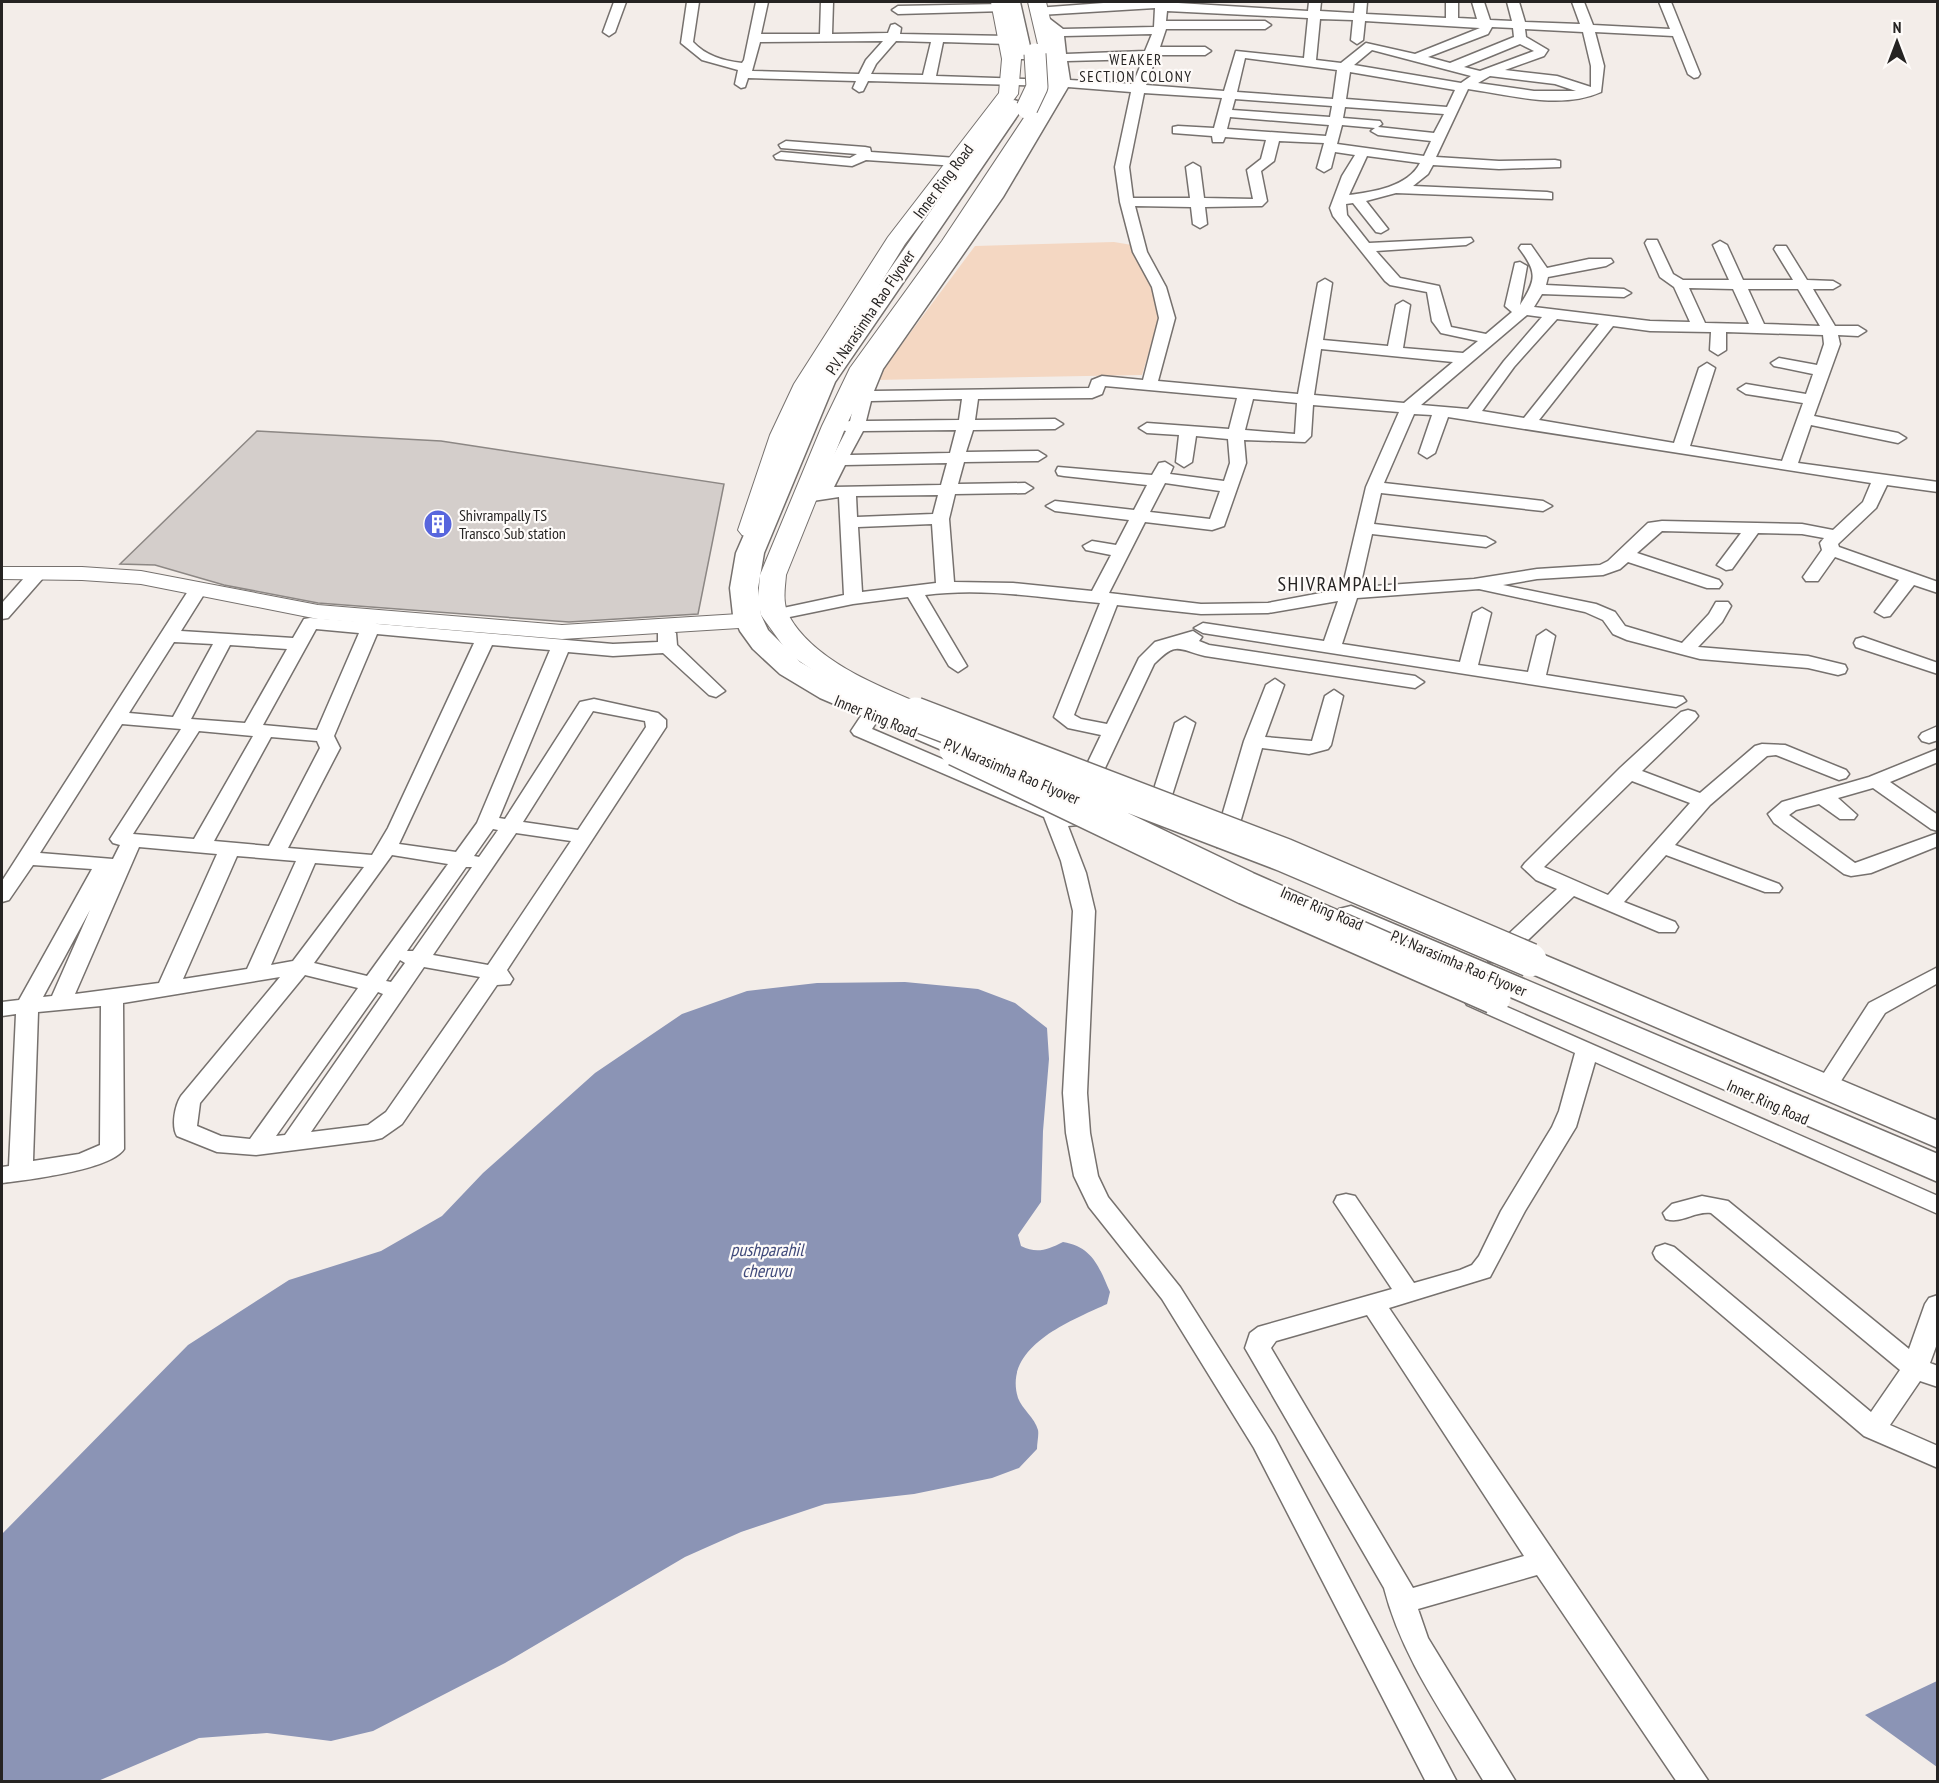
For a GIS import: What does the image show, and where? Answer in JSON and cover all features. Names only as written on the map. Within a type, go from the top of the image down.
[{"type":"highway","name":"P.V. Narasimha Rao Flyover","points":[[1038,29],[1024,66],[1020,95],[823,382],[750,553],[744,588],[747,615],[754,631],[774,655],[812,682],[887,721],[1938,1169]]},
{"type":"highway","name":"P.V. Narasimha Rao Flyover","points":[[887,721],[1938,1151]]},
{"type":"highway","points":[[887,721],[1214,873],[1494,966],[1938,1136]]},
{"type":"highway","points":[[887,721],[1275,852],[1938,1193]]},
{"type":"main road","points":[[1005,59],[1038,29]]},
{"type":"main road","name":"Inner Ring Road","points":[[1038,29],[951,243],[862,368],[845,426],[815,495],[783,545],[773,575],[771,600],[776,615],[799,648],[849,682],[1224,843],[1494,966],[1938,1176]]},
{"type":"main road","name":"Inner Ring Road","points":[[887,721],[817,692],[782,671],[754,645],[738,618],[735,603],[737,574],[772,462],[806,384],[897,242],[1008,94],[1005,59]]},
{"type":"main road","name":"Inner Ring Road","points":[[1494,966],[1938,1142]]},
{"type":"street","points":[[609,32],[620,2]]},
{"type":"street","points":[[693,2],[687,43],[693,51],[744,71],[790,76],[929,79],[1005,59],[1038,29],[1162,3],[1314,7],[1358,15],[1405,13],[1452,20],[1677,33]]},
{"type":"street","points":[[752,89],[740,89],[762,2]]},
{"type":"street","points":[[826,37],[827,2]]},
{"type":"street","points":[[1357,40],[1361,2]]},
{"type":"street","points":[[1452,2],[1452,20]]},
{"type":"street","points":[[1416,58],[1484,32],[1486,28],[1478,2]]},
{"type":"street","points":[[1513,2],[1520,23],[1520,39]]},
{"type":"street","points":[[1219,136],[1223,113],[1240,54],[1465,86],[1566,96],[1591,93],[1597,88],[1598,81],[1595,48],[1578,2]]},
{"type":"street","points":[[1665,2],[1694,74]]},
{"type":"street","points":[[1149,386],[1167,318],[1159,287],[1140,252],[1127,202],[1122,166],[1138,89],[1155,40],[1162,3]]},
{"type":"street","points":[[894,51],[893,37],[897,6],[1038,29],[1155,40],[1184,40]]},
{"type":"street","points":[[1155,40],[1265,30],[1267,6]]},
{"type":"street","points":[[1310,63],[1314,7]]},
{"type":"street","points":[[1038,29],[1155,40],[1205,51]]},
{"type":"street","points":[[1038,29],[1138,89],[1228,94],[1289,94],[1453,111]]},
{"type":"street","points":[[815,495],[840,460],[845,426],[864,396],[875,369],[996,197],[1038,29]]},
{"type":"street","points":[[753,38],[893,37],[1005,59]]},
{"type":"street","points":[[1361,198],[1394,189],[1418,177],[1465,86],[1484,74],[1542,50],[1520,39],[1452,67]]},
{"type":"street","points":[[838,50],[894,51],[938,45],[1005,59]]},
{"type":"street","points":[[929,79],[938,45]]},
{"type":"street","points":[[1226,45],[1264,46],[1263,57]]},
{"type":"street","points":[[1324,168],[1336,122],[1344,67],[1370,46],[1484,74],[1557,80],[1591,93]]},
{"type":"street","points":[[864,63],[894,51]]},
{"type":"street","points":[[804,62],[794,66],[781,89],[917,92]]},
{"type":"street","points":[[864,63],[891,64]]},
{"type":"street","points":[[858,90],[864,63]]},
{"type":"street","points":[[1223,113],[1336,122],[1439,138]]},
{"type":"street","points":[[1178,130],[1219,136],[1274,136],[1329,143],[1363,152],[1428,159],[1530,166],[1555,164]]},
{"type":"street","points":[[1127,202],[1250,204],[1260,201],[1254,170],[1267,161],[1274,136]]},
{"type":"street","points":[[783,151],[865,149],[864,156],[957,162]]},
{"type":"street","points":[[1363,152],[1337,208],[1340,216],[1395,282],[1434,289],[1440,321],[1446,330],[1490,339]]},
{"type":"street","points":[[1478,163],[1480,193]]},
{"type":"street","points":[[1193,167],[1200,224]]},
{"type":"street","points":[[1394,189],[1547,196]]},
{"type":"street","points":[[1340,200],[1361,198],[1491,202]]},
{"type":"street","points":[[1361,198],[1381,229]]},
{"type":"street","points":[[1367,247],[1466,241]]},
{"type":"street","points":[[1652,243],[1667,277],[1680,284],[1833,285]]},
{"type":"street","points":[[1720,245],[1765,333]]},
{"type":"street","points":[[1331,648],[1350,593],[1374,487],[1409,407],[1464,358],[1524,310],[1539,281],[1536,257],[1527,248]]},
{"type":"street","points":[[1781,249],[1830,330],[1832,344],[1814,400],[1788,467]]},
{"type":"street","points":[[1539,281],[1592,262],[1606,262]]},
{"type":"street","points":[[1520,266],[1512,306],[1553,314],[1620,311]]},
{"type":"street","points":[[1539,281],[1620,311],[1700,329],[1765,333],[1858,331]]},
{"type":"street","points":[[1147,428],[1299,439],[1303,436],[1305,399],[1325,283]]},
{"type":"street","points":[[1680,284],[1700,329]]},
{"type":"street","points":[[1395,350],[1402,305]]},
{"type":"street","points":[[1528,424],[1620,311]]},
{"type":"street","points":[[1473,414],[1509,364],[1553,314]]},
{"type":"street","points":[[1718,350],[1719,329]]},
{"type":"street","points":[[1316,344],[1464,358]]},
{"type":"street","points":[[1779,363],[1823,371]]},
{"type":"street","points":[[1681,448],[1707,368]]},
{"type":"street","points":[[864,396],[1092,393],[1096,391],[1099,381],[1409,407],[1473,414],[1788,467],[1938,487]]},
{"type":"street","points":[[1746,389],[1814,400]]},
{"type":"street","points":[[945,586],[940,519],[966,424],[972,393]]},
{"type":"street","points":[[1054,506],[1138,518],[1212,525],[1218,522],[1238,463],[1235,458],[1237,435],[1246,394]]},
{"type":"street","points":[[1427,453],[1442,411]]},
{"type":"street","points":[[1807,419],[1898,438]]},
{"type":"street","points":[[845,426],[1055,424]]},
{"type":"street","points":[[1184,462],[1188,432]]},
{"type":"street","points":[[840,460],[1038,456]]},
{"type":"street","points":[[1064,471],[1160,475],[1230,487]]},
{"type":"street","points":[[1113,731],[1075,724],[1064,717],[1119,551],[1160,475]]},
{"type":"street","points":[[1812,577],[1834,543],[1870,504],[1881,478]]},
{"type":"street","points":[[1374,487],[1543,506]]},
{"type":"street","points":[[815,495],[948,488],[1025,488]]},
{"type":"street","points":[[847,492],[853,599]]},
{"type":"street","points":[[847,522],[940,519]]},
{"type":"street","points":[[776,615],[853,599],[945,586],[1013,588],[1200,609],[1268,608],[1350,593],[1474,584],[1537,574],[1603,570],[1614,565],[1654,527],[1802,529],[1910,578],[1938,588]]},
{"type":"street","points":[[1364,528],[1486,542]]},
{"type":"street","points":[[1726,565],[1753,528]]},
{"type":"street","points":[[1092,546],[1119,551]]},
{"type":"street","points":[[1625,555],[1713,584]]},
{"type":"street","points":[[2,573],[117,575],[199,588],[318,612],[436,628],[485,639],[613,650],[738,618]]},
{"type":"street","points":[[2,614],[38,573]]},
{"type":"street","points":[[1884,612],[1910,578]]},
{"type":"street","points":[[1474,584],[1590,608],[1609,616],[1619,630],[1633,636],[1687,649],[1728,656],[1808,662],[1838,669]]},
{"type":"street","points":[[5,885],[28,858],[199,588]]},
{"type":"street","points":[[913,590],[958,666]]},
{"type":"street","points":[[1687,649],[1694,637],[1715,619],[1722,606]]},
{"type":"street","points":[[1087,785],[1146,662],[1162,646],[1197,636],[1203,628],[1200,609]]},
{"type":"street","points":[[1468,669],[1482,613]]},
{"type":"street","points":[[201,846],[310,623],[561,632],[738,618]]},
{"type":"street","points":[[275,854],[330,748],[324,736],[371,626]]},
{"type":"street","points":[[628,627],[667,637],[716,692]]},
{"type":"street","points":[[1203,628],[1535,680],[1682,709],[1628,772],[1532,867],[1535,872],[1667,927]]},
{"type":"street","points":[[169,636],[299,644]]},
{"type":"street","points":[[1535,680],[1546,636]]},
{"type":"street","points":[[291,1144],[511,825],[587,706],[651,717],[656,720],[656,727],[494,973],[394,1118],[374,1132],[291,1144],[256,1147],[217,1144],[185,1130],[189,1101],[300,967],[382,855],[423,776],[485,639]]},
{"type":"street","points":[[224,640],[186,725],[120,839],[275,854],[382,855],[485,863]]},
{"type":"street","points":[[1181,640],[1205,650],[1415,682]]},
{"type":"street","points":[[1863,643],[1938,669]]},
{"type":"street","points":[[256,1147],[487,823],[561,646]]},
{"type":"street","points":[[1224,843],[1254,741],[1275,685]]},
{"type":"street","points":[[1254,741],[1309,748],[1321,745],[1334,696]]},
{"type":"street","points":[[117,718],[324,736]]},
{"type":"street","name":"Inner Ring Road","points":[[887,721],[1052,813],[1831,1080],[1938,1124]]},
{"type":"street","points":[[1156,814],[1185,723]]},
{"type":"street","points":[[646,761],[664,733],[656,727]]},
{"type":"street","points":[[1612,903],[1703,801],[1762,750],[1778,749],[1839,774]]},
{"type":"street","points":[[1938,755],[1876,781],[1789,806],[1778,814],[1781,819],[1851,870],[1864,870],[1938,839]]},
{"type":"street","points":[[1628,772],[1703,801]]},
{"type":"street","points":[[1876,781],[1938,825]]},
{"type":"street","points":[[1823,797],[1847,815]]},
{"type":"street","points":[[1052,813],[1068,847],[1080,885],[1084,911],[1075,1093],[1078,1133],[1086,1176],[1098,1202],[1171,1293],[1265,1443],[1442,1782]]},
{"type":"street","points":[[487,823],[583,837]]},
{"type":"street","points":[[112,998],[112,1149],[84,1161],[11,1173],[27,1006],[114,865],[132,840]]},
{"type":"street","points":[[1662,847],[1772,888]]},
{"type":"street","points":[[168,988],[230,848]]},
{"type":"street","points":[[256,974],[308,856]]},
{"type":"street","points":[[28,858],[114,865]]},
{"type":"street","points":[[60,1002],[114,865]]},
{"type":"street","points":[[1494,966],[1567,886]]},
{"type":"street","points":[[393,954],[501,975],[502,980],[471,1026]]},
{"type":"street","name":"Inner Ring Road","points":[[1494,966],[1587,1049],[1938,1206]]},
{"type":"street","points":[[2,1009],[112,998],[300,967],[398,991]]},
{"type":"street","points":[[1831,1080],[1876,1008],[1938,974]]},
{"type":"street","points":[[113,1070],[123,1066],[126,1061],[126,1024]]},
{"type":"street","points":[[1501,1782],[1416,1643],[1398,1586],[1258,1348],[1259,1340],[1268,1335],[1468,1277],[1481,1270],[1489,1260],[1513,1211],[1572,1111],[1587,1049]]},
{"type":"street","points":[[1346,1202],[1408,1294]]},
{"type":"street","points":[[1675,1213],[1694,1204],[1708,1203],[1719,1207],[1926,1372]]},
{"type":"street","points":[[1665,1253],[1873,1429],[1938,1458]]},
{"type":"street","points":[[1373,1304],[1543,1562],[1694,1782]]},
{"type":"street","points":[[1873,1429],[1926,1372],[1933,1311],[1938,1304]]},
{"type":"street","points":[[1403,1602],[1543,1562]]},
{"type":"shaded area","points":[[1114,242],[1138,246],[1163,305],[1142,375],[875,380],[975,246]]},
{"type":"water","name":"pushparahil cheruvu","points":[[905,982],[978,989],[1015,1003],[1047,1028],[1049,1059],[1043,1131],[1041,1202],[1018,1235],[1021,1246],[1032,1250],[1047,1249],[1063,1242],[1081,1248],[1094,1260],[1110,1292],[1107,1304],[1076,1318],[1044,1338],[1030,1350],[1020,1364],[1016,1380],[1018,1398],[1034,1421],[1038,1434],[1037,1449],[1019,1468],[992,1478],[914,1494],[825,1504],[741,1532],[685,1557],[505,1663],[373,1731],[331,1741],[267,1733],[199,1738],[98,1781],[2,1781],[2,1534],[188,1345],[289,1280],[381,1251],[442,1216],[483,1173],[595,1073],[682,1014],[747,991],[817,983]]},
{"type":"water","points":[[1937,1681],[1937,1767],[1865,1715]]},
{"type":"building","name":"Shivrampally TS Transco Sub station","points":[[257,431],[441,441],[724,484],[698,614],[569,622],[318,603],[224,585],[155,565],[120,564]]},
{"type":"place","name":"Shivrampally TS Transco Sub station","points":[[438,524]]},
{"type":"district","name":"WEAKER SECTION COLONY","points":[[1136,68]]},
{"type":"district","name":"SHIVRAMPALLI","points":[[1338,584]]}]
